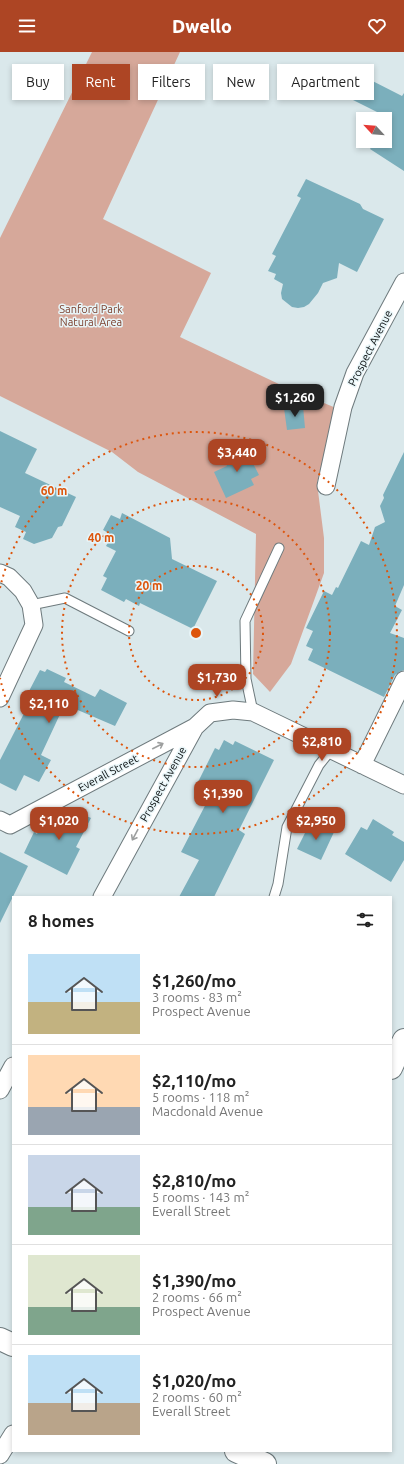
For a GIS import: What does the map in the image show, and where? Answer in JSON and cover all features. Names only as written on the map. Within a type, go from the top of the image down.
[{"type":"street","name":"Prospect Avenue","points":[[326,486],[343,407],[354,373],[404,282]]},
{"type":"street","points":[[0,573],[9,577],[23,591],[31,605],[34,625],[0,698]]},
{"type":"street","points":[[362,765],[404,680]]},
{"type":"street","name":"Prospect Avenue","points":[[103,896],[195,727],[210,713],[233,710],[253,712]]},
{"type":"street","points":[[253,712],[404,785]]},
{"type":"street","name":"Everall Street","points":[[0,820],[10,825],[195,727]]},
{"type":"street","points":[[392,1066],[404,1040]]},
{"type":"street","points":[[0,1090],[12,1068]]},
{"type":"street","points":[[0,1339],[12,1345]]},
{"type":"street","points":[[0,1455],[12,1436]]},
{"type":"street","points":[[238,1452],[265,1464]]},
{"type":"lane","points":[[253,712],[246,679],[245,621],[279,548]]},
{"type":"lane","points":[[31,605],[65,598],[129,631]]},
{"type":"lane","points":[[274,896],[278,884],[287,827],[320,765],[331,750]]},
{"type":"green space","name":"Sanford Park Natural Area","points":[[92,52],[180,52],[174,64],[138,64],[138,100],[158,100],[103,219],[211,273],[180,337],[283,386],[336,408],[317,483],[324,538],[324,573],[291,664],[270,692],[253,674],[256,534],[138,472],[112,452],[0,396],[0,238],[72,92],[72,100],[130,100],[130,64],[86,64]]},
{"type":"building","points":[[374,82],[402,96],[404,93],[404,171],[370,149],[392,148],[392,112],[377,112],[353,100],[374,100]]},
{"type":"building","points":[[306,179],[360,204],[363,209],[384,219],[357,272],[339,263],[337,278],[323,283],[318,293],[309,304],[298,308],[292,307],[282,299],[281,293],[283,284],[274,279],[276,274],[268,271],[276,256],[272,254],[301,198],[297,196]]},
{"type":"building","points":[[303,406],[305,428],[287,430],[284,408]]},
{"type":"building","points":[[0,431],[37,449],[25,473],[76,497],[62,526],[58,527],[52,538],[34,544],[23,539],[26,532],[15,527],[20,516],[0,507]]},
{"type":"building","points":[[245,448],[259,475],[251,479],[254,485],[226,498],[214,472],[227,466],[224,458]]},
{"type":"building","points":[[404,452],[404,585],[395,606],[402,610],[390,633],[404,638],[404,670],[395,675],[384,697],[308,660],[313,649],[306,646],[313,631],[306,628],[324,591],[332,595],[336,587],[338,588],[361,541],[369,545],[375,527],[385,522],[380,506],[384,498],[383,495]]},
{"type":"building","points":[[122,513],[170,538],[172,559],[217,581],[193,629],[140,603],[139,606],[126,599],[124,602],[101,590],[107,578],[103,576],[116,551],[106,546],[112,535],[103,530],[111,515],[120,519]]},
{"type":"building","points":[[47,669],[66,678],[64,682],[95,697],[100,689],[127,703],[115,726],[73,708],[70,714],[62,710],[41,755],[51,760],[39,782],[24,775],[16,791],[0,783],[0,760],[33,696],[28,693],[40,670],[45,672]]},
{"type":"building","points":[[224,740],[233,745],[235,741],[274,760],[239,830],[245,834],[214,896],[180,896],[199,860],[181,852],[209,798],[194,790],[215,748],[219,750]]},
{"type":"building","points":[[73,810],[91,818],[76,847],[80,849],[67,875],[24,853],[34,832],[37,834],[42,823]]},
{"type":"building","points":[[373,819],[394,832],[392,835],[404,842],[404,860],[391,882],[345,854],[361,827],[367,830]]},
{"type":"building","points":[[311,821],[334,832],[321,860],[297,849]]},
{"type":"building","points":[[0,852],[28,866],[0,923]]}]
